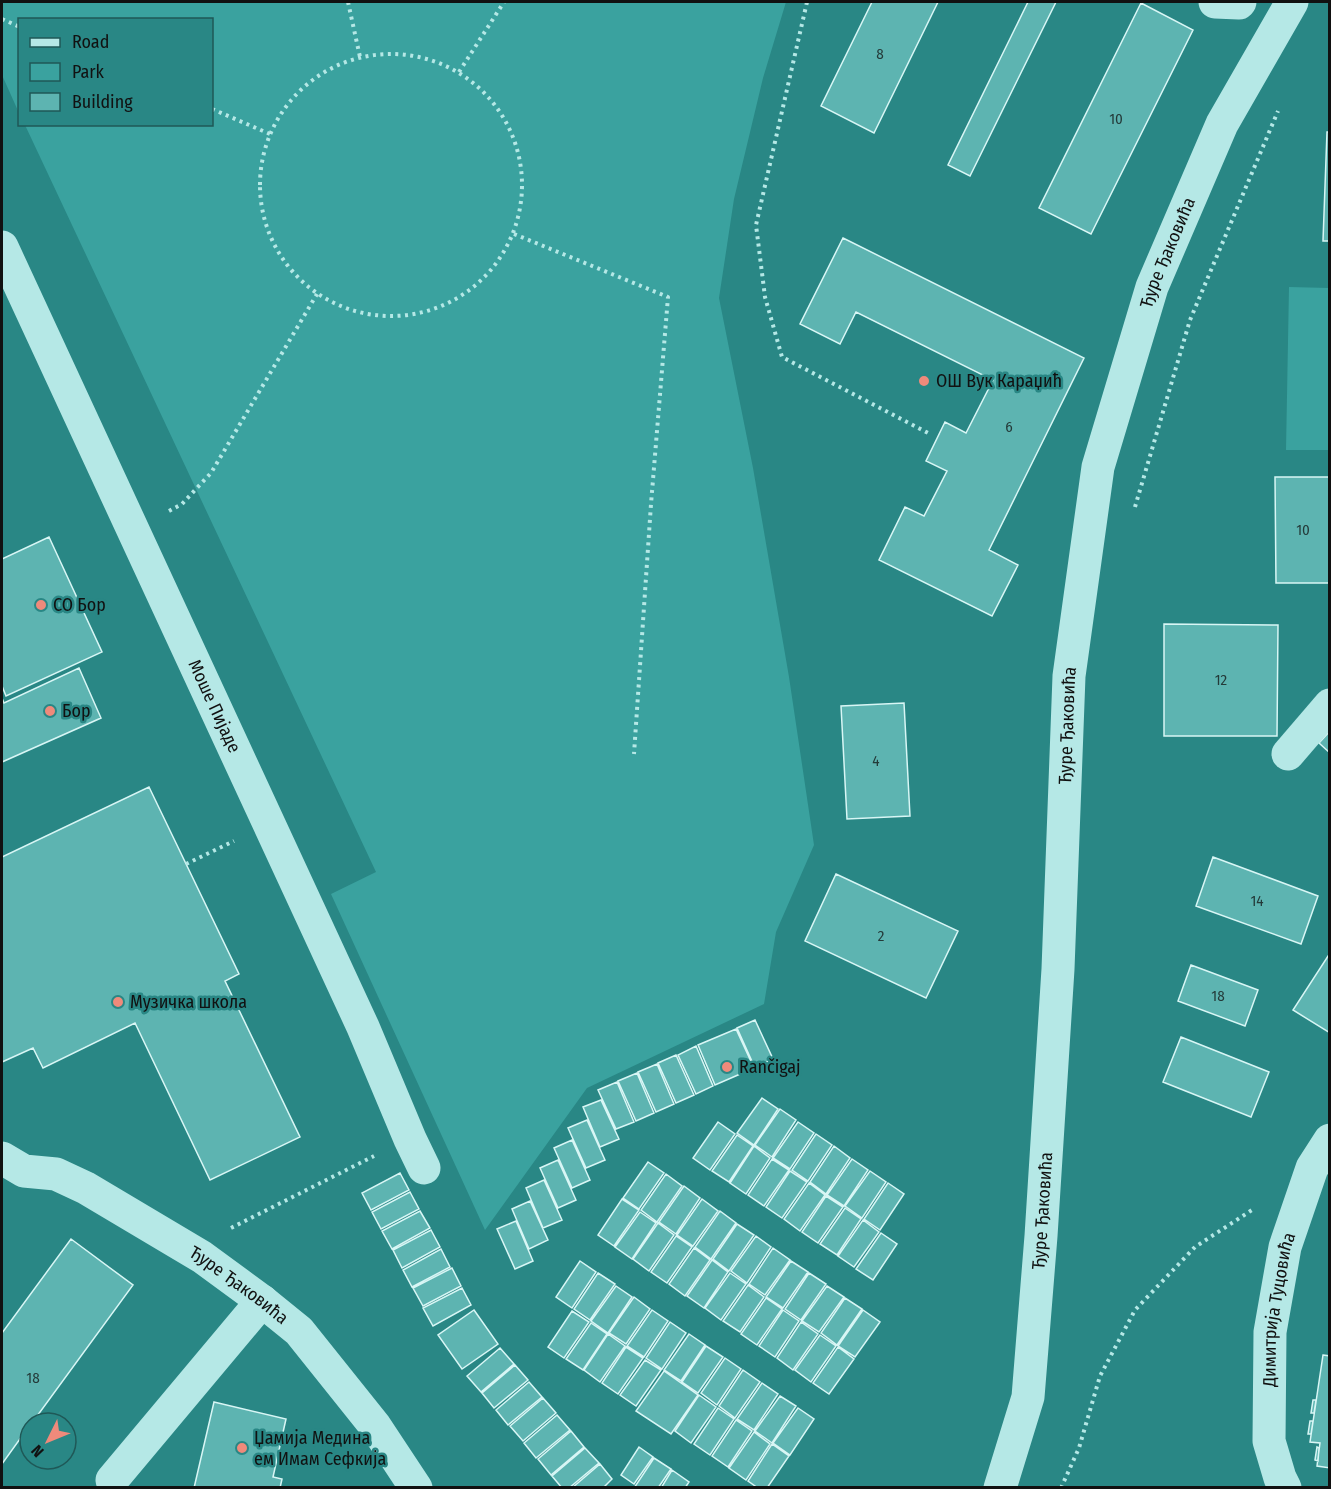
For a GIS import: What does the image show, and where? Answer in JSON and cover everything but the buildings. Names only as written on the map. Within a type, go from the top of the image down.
[{"type":"street","points":[[1215,2],[1240,2]]},
{"type":"street","name":"Ђуре Ђаковића","points":[[1000,1488],[1028,1396],[1058,969],[1069,676],[1098,467],[1152,287],[1222,124],[1292,2]]},
{"type":"street","name":"Моше Пијаде","points":[[2,247],[363,1027],[424,1167]]},
{"type":"street","points":[[1288,754],[1329,705]]},
{"type":"street","name":"Димитрија Туцовића","points":[[1285,1488],[1269,1441],[1270,1332],[1286,1247],[1312,1168],[1329,1140]]},
{"type":"street","name":"Ђуре Ђаковића","points":[[9,1168],[56,1174],[86,1188],[202,1257],[262,1301],[299,1331],[375,1426],[416,1488]]},
{"type":"street","points":[[112,1480],[262,1301]]},
{"type":"path","points":[[348,2],[360,57]]},
{"type":"path","points":[[459,72],[504,2]]},
{"type":"path","points":[[807,2],[756,225],[765,297],[779,347],[782,357],[930,434]]},
{"type":"path","points":[[2,19],[18,26]]},
{"type":"path","points":[[389,53],[425,58],[459,72],[488,96],[510,127],[521,163],[522,201],[514,234],[493,270],[465,295],[431,312],[393,318],[356,313],[317,294],[293,274],[272,243],[261,208],[259,171],[270,134],[288,101],[318,75],[360,57],[389,53]]},
{"type":"path","points":[[1133,518],[1190,320],[1281,105]]},
{"type":"path","points":[[213,109],[270,134]]},
{"type":"path","points":[[514,234],[668,297],[634,754]]},
{"type":"path","points":[[133,528],[182,504],[211,473],[317,294]]},
{"type":"path","points":[[186,864],[269,824]]},
{"type":"path","points":[[202,1257],[224,1231],[410,1139]]},
{"type":"path","points":[[1061,1488],[1079,1448],[1100,1376],[1135,1310],[1195,1247],[1257,1206]]},
{"type":"green space","points":[[2,2],[786,2],[763,78],[734,199],[719,298],[753,468],[789,677],[814,845],[776,932],[764,1004],[587,1088],[485,1230],[331,894],[376,872],[25,126],[213,126],[213,18],[18,18],[18,111],[2,75]]},
{"type":"green space","points":[[1289,287],[1329,288],[1329,450],[1286,450]]},
{"type":"place","name":"ОШ Вук Караџић","points":[[924,381]]},
{"type":"place","name":"СО Бор","points":[[41,605]]},
{"type":"place","name":"Бор","points":[[50,711]]},
{"type":"place","name":"Музичка школа","points":[[118,1002]]},
{"type":"place","name":"Rančigaj","points":[[727,1067]]},
{"type":"place","name":"Џамија Медина ем Имам Сефкија","points":[[242,1448]]}]
